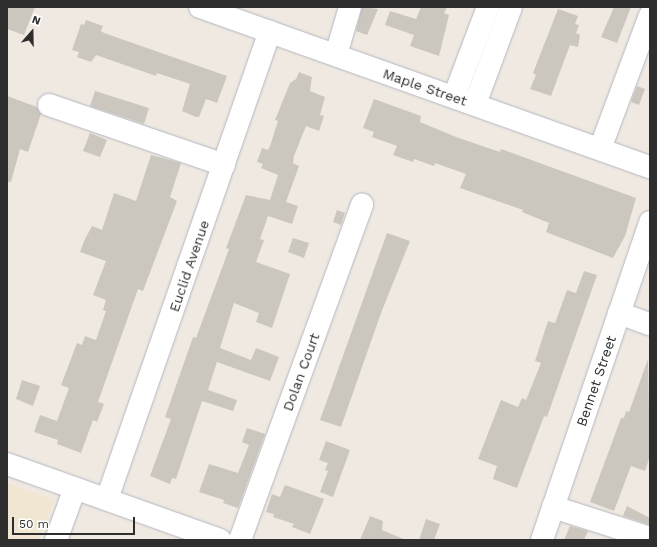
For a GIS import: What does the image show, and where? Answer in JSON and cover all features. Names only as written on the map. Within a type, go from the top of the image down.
[{"type":"street","name":"Maple Street","points":[[200,7],[650,167]]},
{"type":"street","points":[[336,55],[350,7]]},
{"type":"street","points":[[454,97],[488,7]]},
{"type":"street","points":[[475,104],[511,7]]},
{"type":"street","points":[[600,149],[650,15]]},
{"type":"street","name":"Euclid Avenue","points":[[107,499],[270,32]]},
{"type":"street","points":[[49,105],[224,165]]},
{"type":"street","name":"Dolan Court","points":[[240,540],[362,204]]},
{"type":"street","name":"Bennet Street","points":[[542,540],[650,222]]},
{"type":"street","points":[[619,313],[650,324]]},
{"type":"street","points":[[7,464],[220,540]]},
{"type":"street","points":[[56,540],[75,488]]},
{"type":"street","points":[[553,507],[650,538]]},
{"type":"shaded area","points":[[7,483],[54,500],[39,540],[7,540]]},
{"type":"building","points":[[7,7],[35,7],[24,35],[7,29]]},
{"type":"building","points":[[362,7],[378,9],[367,35],[356,31]]},
{"type":"building","points":[[421,7],[447,7],[444,13],[449,15],[439,56],[410,46],[414,35],[385,25],[390,11],[416,19]]},
{"type":"building","points":[[614,7],[631,7],[617,43],[601,37]]},
{"type":"building","points":[[558,9],[578,16],[575,24],[579,25],[576,33],[580,35],[578,47],[570,45],[551,96],[530,89],[536,75],[533,73]]},
{"type":"building","points":[[86,20],[103,26],[101,31],[104,33],[227,76],[217,103],[206,99],[199,117],[196,117],[182,111],[190,84],[157,73],[156,76],[96,55],[91,62],[77,57],[79,52],[72,50],[81,24],[84,25]]},
{"type":"building","points":[[299,72],[312,77],[310,91],[325,97],[320,115],[324,116],[319,131],[306,126],[294,156],[293,163],[299,166],[286,202],[298,206],[292,224],[268,216],[260,239],[264,240],[256,262],[290,274],[272,328],[256,322],[259,313],[234,303],[220,348],[251,360],[256,348],[279,357],[270,381],[217,362],[208,390],[237,400],[233,411],[202,401],[176,479],[172,478],[170,484],[150,476],[171,419],[165,417],[193,337],[196,338],[229,249],[226,248],[246,195],[270,200],[278,175],[261,168],[263,164],[257,162],[262,148],[268,150],[270,146],[278,121],[275,120],[290,83],[296,79]]},
{"type":"building","points":[[637,86],[645,89],[639,105],[631,102]]},
{"type":"building","points":[[95,91],[149,108],[144,124],[90,106]]},
{"type":"building","points":[[7,96],[37,107],[41,114],[28,152],[20,149],[11,182],[7,182]]},
{"type":"building","points":[[374,99],[421,116],[420,122],[456,137],[500,152],[501,149],[636,198],[625,236],[613,258],[546,232],[549,223],[522,212],[523,210],[460,188],[466,174],[435,163],[434,166],[414,159],[413,162],[393,155],[397,146],[372,137],[374,132],[363,128]]},
{"type":"building","points":[[90,133],[107,140],[100,157],[83,151]]},
{"type":"building","points":[[151,155],[181,163],[170,197],[177,201],[143,291],[138,289],[98,402],[104,404],[97,422],[93,420],[81,453],[57,444],[58,440],[34,432],[40,415],[57,421],[69,388],[61,385],[77,343],[82,345],[85,336],[96,340],[106,311],[103,310],[106,300],[93,295],[106,261],[80,252],[85,239],[92,226],[102,230],[114,193],[136,201]]},
{"type":"building","points":[[337,210],[345,213],[341,225],[333,222]]},
{"type":"building","points":[[387,233],[410,241],[381,313],[341,427],[320,420]]},
{"type":"building","points":[[293,238],[309,243],[304,258],[288,252]]},
{"type":"building","points":[[584,271],[597,275],[547,417],[544,416],[517,488],[493,479],[497,466],[478,459],[501,400],[518,407],[522,398],[526,400],[541,363],[535,361],[548,321],[555,323],[567,290],[576,293]]},
{"type":"building","points":[[648,359],[650,456],[645,471],[631,466],[614,511],[590,502],[621,418],[624,418],[626,411],[629,412]]},
{"type":"building","points":[[22,380],[40,386],[33,406],[16,399]]},
{"type":"building","points":[[247,428],[265,434],[238,508],[223,503],[224,500],[199,492],[209,464],[238,473],[249,445],[242,442]]},
{"type":"building","points":[[326,441],[350,450],[333,497],[320,492],[328,471],[325,470],[328,463],[319,460]]},
{"type":"building","points":[[285,485],[324,499],[310,534],[292,527],[294,524],[273,517],[274,514],[266,512],[272,494],[280,497]]},
{"type":"building","points":[[627,506],[650,518],[650,525],[623,516]]},
{"type":"building","points":[[370,516],[383,521],[382,530],[406,540],[360,540]]},
{"type":"building","points":[[426,519],[440,524],[434,540],[419,540]]},
{"type":"building","points":[[570,526],[588,531],[584,540],[564,540]]}]
